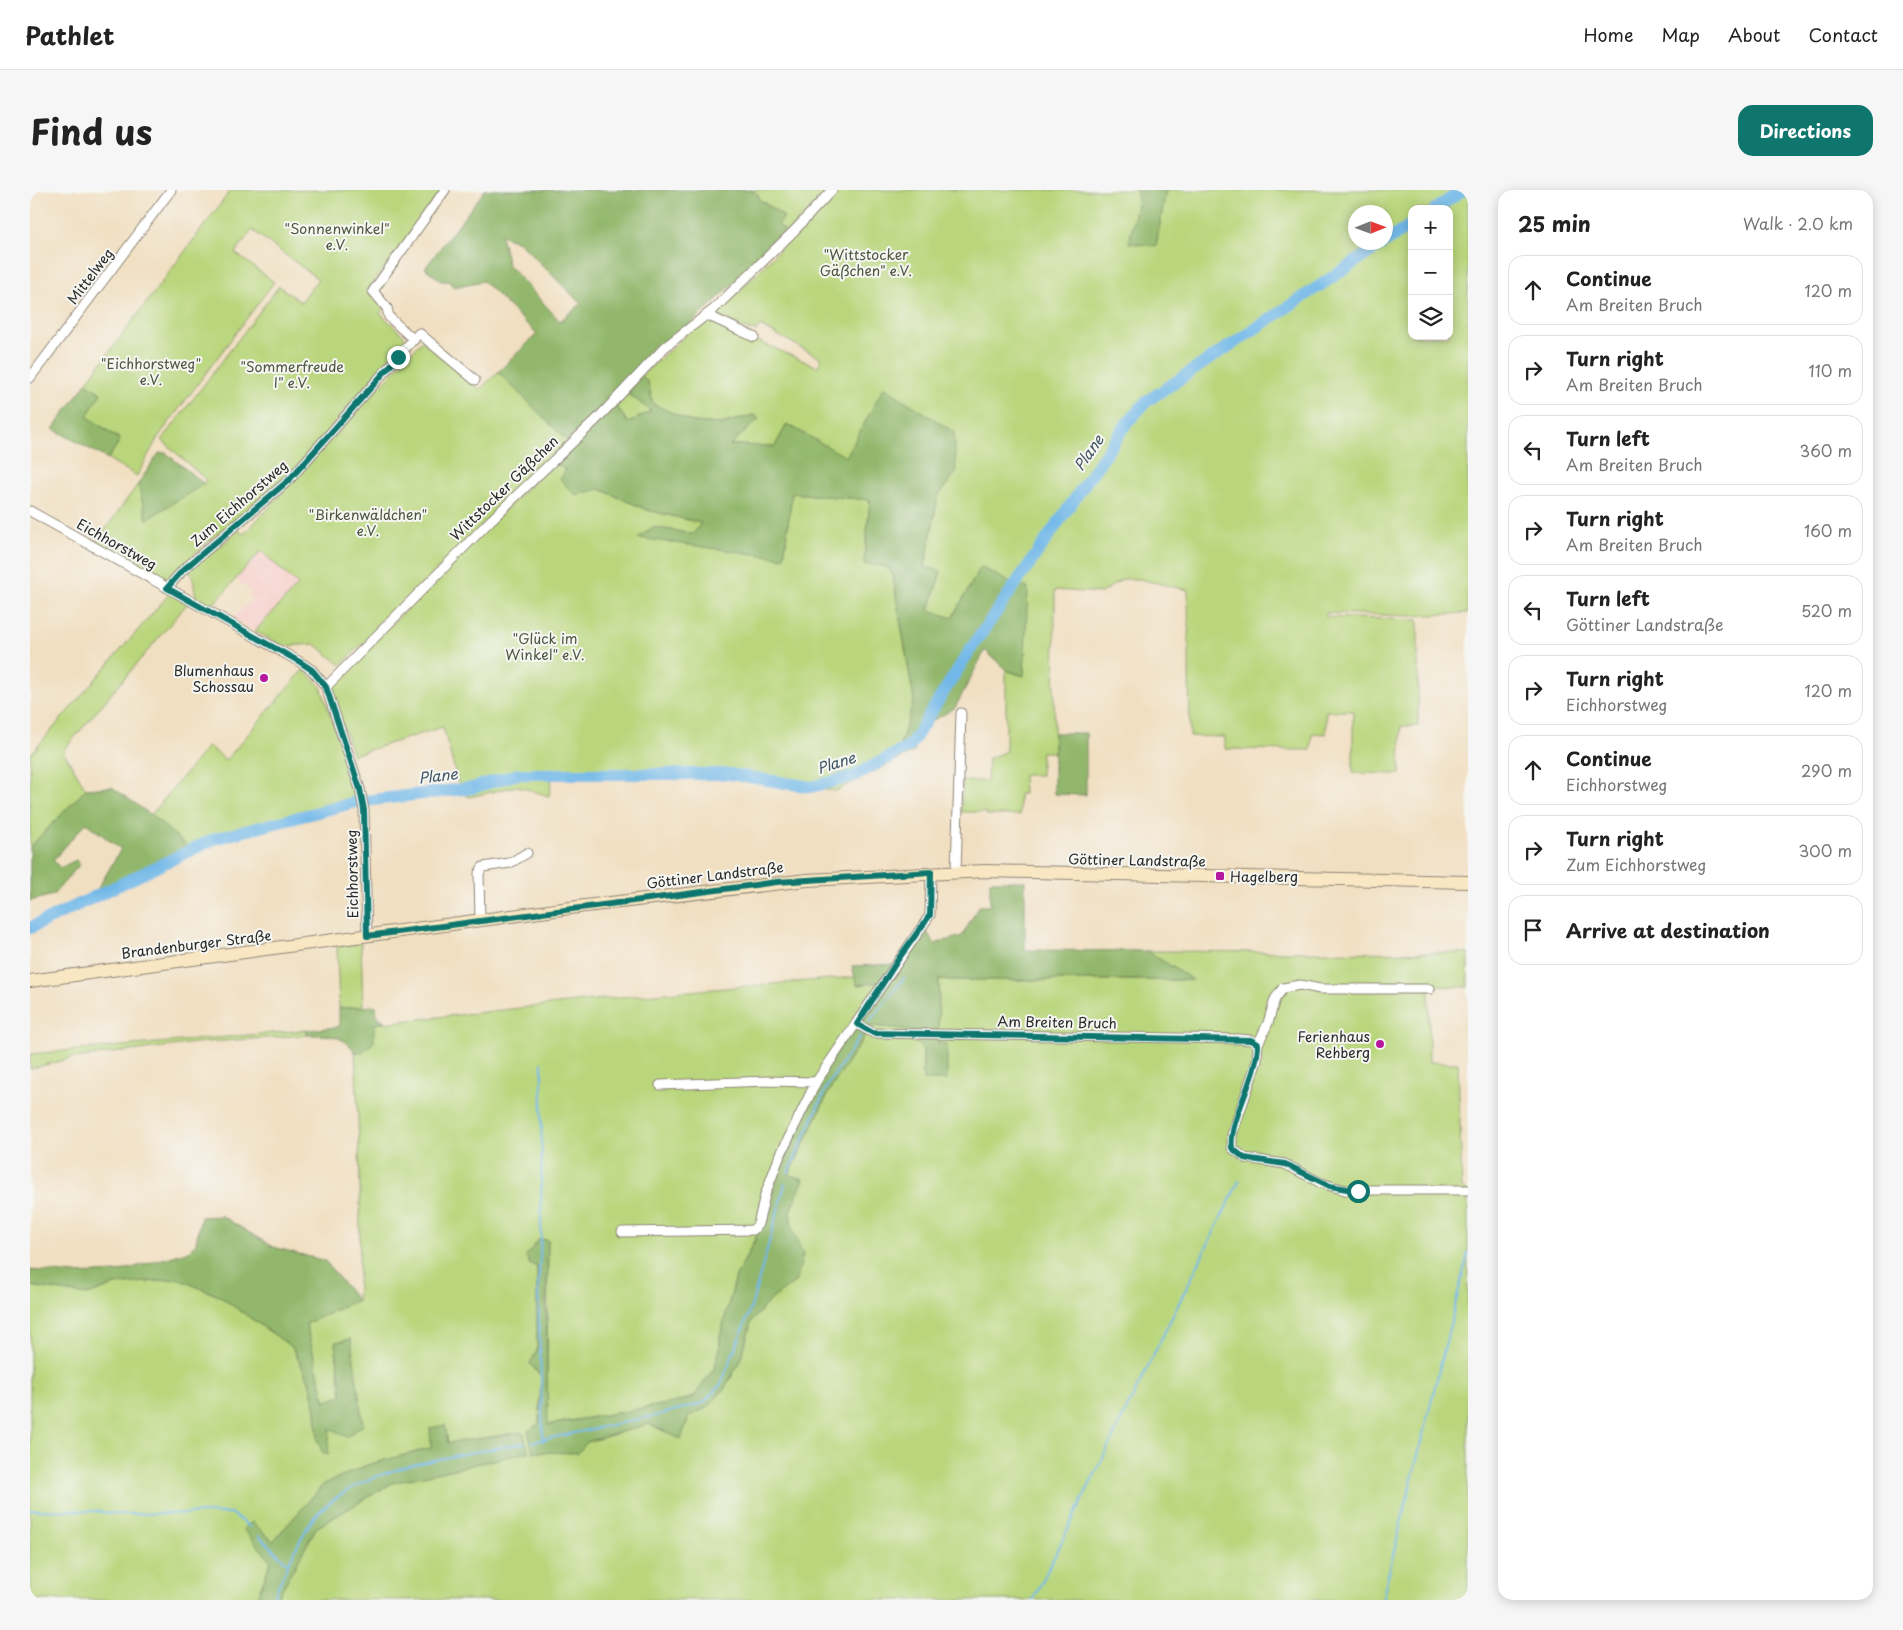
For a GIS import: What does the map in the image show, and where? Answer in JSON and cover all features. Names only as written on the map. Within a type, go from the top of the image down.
[{"type":"street","name":"Mittelweg","points":[[30,378],[171,190]]},
{"type":"street","points":[[445,190],[374,287],[373,292],[387,308],[389,317],[414,340],[419,333],[475,380]]},
{"type":"street","name":"Wittstocker Gäßchen","points":[[326,687],[469,542],[596,420],[665,347],[707,315],[794,231],[832,190]]},
{"type":"street","points":[[707,315],[754,337]]},
{"type":"street","name":"Zum Eichhorstweg","points":[[167,588],[183,570],[289,480],[414,340]]},
{"type":"street","name":"Eichhorstweg","points":[[30,511],[300,662],[312,670],[326,687],[360,789],[364,810],[367,936]]},
{"type":"street","points":[[956,871],[961,713]]},
{"type":"street","points":[[480,921],[478,873],[483,867],[510,863],[527,853]]},
{"type":"street","points":[[622,1232],[753,1230],[758,1224],[765,1195],[779,1158],[816,1082],[930,915],[931,872]]},
{"type":"street","name":"Göttiner Landstraße","points":[[367,936],[777,882],[931,872],[1468,882]]},
{"type":"street","name":"Brandenburger Straße","points":[[30,981],[367,936]]},
{"type":"street","points":[[1430,989],[1320,989],[1300,985],[1287,986],[1278,992],[1268,1023],[1258,1044],[1257,1061],[1232,1135],[1232,1148],[1239,1156],[1285,1164],[1321,1183],[1345,1190],[1468,1190]]},
{"type":"street","name":"Am Breiten Bruch","points":[[857,1024],[873,1033],[1239,1039],[1251,1040],[1258,1044]]},
{"type":"street","points":[[660,1085],[768,1081],[816,1082]]},
{"type":"shaded area","points":[[261,551],[298,585],[255,631],[233,618],[252,600],[248,596],[251,591],[236,579]]},
{"type":"green space","points":[[231,190],[442,190],[367,291],[384,308],[380,313],[406,338],[292,473],[204,545],[166,582],[99,547],[97,541],[138,484],[147,519],[204,483],[206,480],[162,440],[279,286],[301,302],[318,279],[252,230],[235,253],[274,282],[158,437],[137,476],[108,459],[120,439],[86,416],[101,393],[86,383]]},
{"type":"green space","points":[[485,190],[751,190],[758,195],[759,199],[784,217],[778,225],[787,233],[567,441],[498,372],[537,334],[483,281],[454,287],[449,281],[441,281],[425,268]],"holes":[[[501,235],[519,242],[581,304],[560,321],[508,265]]]},
{"type":"green space","points":[[751,190],[828,190],[787,233],[778,225],[784,217],[759,199],[758,195]]},
{"type":"green space","name":"\"Wittstocker Gäßchen\" e.V.","points":[[837,190],[1136,190],[1138,199],[1130,243],[1156,245],[1166,190],[1461,190],[1439,205],[1408,205],[1408,226],[1393,236],[1393,205],[1348,205],[1348,250],[1372,250],[1146,400],[1128,423],[1147,402],[1375,250],[1393,250],[1393,238],[1408,228],[1408,340],[1453,340],[1453,205],[1444,205],[1468,190],[1468,613],[1410,616],[1326,613],[1326,617],[1418,620],[1418,726],[1401,726],[1400,774],[1353,773],[1353,711],[1326,711],[1326,734],[1312,733],[1311,750],[1225,749],[1225,737],[1190,736],[1188,590],[1139,579],[1123,579],[1101,593],[1055,590],[1054,752],[1041,752],[1041,775],[1023,775],[1024,794],[1019,794],[1020,815],[986,815],[986,812],[961,812],[963,781],[987,781],[988,759],[1006,751],[1006,670],[1023,676],[1011,583],[981,567],[952,618],[929,610],[941,571],[925,568],[938,496],[956,472],[846,458],[787,424],[775,446],[730,445],[759,419],[754,415],[721,424],[692,422],[653,404],[648,382],[641,376],[704,319],[818,367],[821,358],[760,326],[756,331],[748,330],[716,315],[716,312],[731,300]]},
{"type":"green space","points":[[1136,190],[1166,190],[1156,246],[1129,243],[1138,200]]},
{"type":"green space","name":"\"Birkenwäldchen\" e.V.","points":[[422,341],[480,389],[498,372],[567,441],[341,665],[315,644],[283,646],[255,631],[298,585],[261,551],[210,608],[198,599],[189,570],[229,539],[237,529],[243,534],[248,530]]},
{"type":"green space","points":[[641,376],[648,382],[653,404],[692,422],[721,424],[754,415],[759,419],[730,445],[775,446],[787,424],[846,457],[884,387],[954,432],[956,472],[938,496],[925,567],[941,571],[929,610],[952,618],[981,567],[1011,583],[1028,588],[1024,676],[1006,670],[985,650],[955,708],[928,723],[912,744],[900,746],[914,700],[892,572],[885,566],[864,564],[870,500],[792,493],[784,558],[638,538],[653,527],[693,534],[701,523],[647,510],[600,489],[575,495],[560,479],[566,470],[553,462],[615,404],[628,423],[651,411],[626,392]]},
{"type":"green space","points":[[86,383],[101,393],[87,416],[120,440],[108,459],[53,429]]},
{"type":"green space","points":[[626,392],[651,411],[628,423],[615,404]]},
{"type":"green space","points":[[159,453],[166,453],[204,484],[147,519],[138,484]]},
{"type":"green space","name":"\"Glück im Winkel\" e.V.","points":[[553,462],[566,470],[575,494],[600,489],[647,510],[701,523],[693,534],[653,527],[784,557],[792,493],[870,500],[864,563],[885,566],[892,572],[914,700],[900,745],[912,744],[915,751],[836,791],[723,778],[644,776],[552,778],[549,796],[517,786],[470,797],[461,793],[443,727],[353,755],[329,687]]},
{"type":"green space","points":[[170,593],[188,603],[63,751],[86,789],[30,847],[30,755]]},
{"type":"green space","points":[[304,669],[321,687],[359,804],[215,839],[193,851],[151,815],[208,746],[226,760]]},
{"type":"green space","points":[[1054,733],[1086,733],[1086,795],[1054,794]]},
{"type":"green space","points":[[112,787],[151,815],[193,851],[90,902],[121,849],[86,823],[53,860],[60,868],[76,860],[80,864],[53,895],[30,901],[30,847],[86,789]]},
{"type":"green space","points":[[990,881],[1025,881],[1025,950],[1147,951],[1193,980],[939,980],[938,1043],[947,1044],[947,1080],[923,1080],[923,1050],[905,1029],[871,1026],[829,1091],[789,1175],[804,1179],[790,1211],[792,1229],[803,1255],[796,1281],[769,1301],[751,1322],[741,1360],[724,1389],[708,1407],[689,1416],[681,1439],[649,1424],[587,1442],[578,1453],[533,1452],[528,1431],[539,1424],[541,1377],[530,1363],[537,1351],[537,1266],[530,1265],[526,1256],[539,1239],[548,1240],[546,1304],[548,1425],[673,1403],[694,1397],[715,1367],[720,1349],[720,1336],[736,1277],[755,1240],[774,1181],[818,1082],[882,982],[857,985],[852,966],[900,964],[925,928],[934,944],[962,936],[979,906],[990,906]]},
{"type":"green space","points":[[361,943],[363,1007],[339,1008],[337,946]]},
{"type":"green space","points":[[1147,951],[1468,953],[1468,987],[1429,986],[1429,1062],[1458,1063],[1462,1188],[1468,1192],[1468,1600],[276,1600],[316,1528],[392,1483],[528,1452],[448,1443],[445,1426],[431,1448],[367,1465],[324,1484],[273,1542],[252,1522],[244,1529],[271,1561],[256,1600],[30,1600],[30,1286],[88,1295],[115,1285],[178,1279],[219,1296],[292,1347],[309,1381],[316,1409],[318,1442],[329,1428],[363,1425],[335,1343],[342,1395],[325,1402],[306,1324],[357,1300],[360,1207],[355,1052],[362,1052],[374,1024],[631,996],[855,977],[857,985],[882,982],[736,1277],[720,1336],[720,1349],[715,1367],[694,1397],[673,1403],[547,1425],[548,1240],[530,1265],[537,1266],[537,1351],[530,1363],[541,1377],[539,1424],[587,1442],[649,1424],[681,1439],[689,1416],[708,1407],[724,1389],[741,1360],[751,1322],[769,1301],[796,1281],[803,1255],[792,1229],[790,1211],[804,1179],[789,1176],[829,1091],[871,1026],[905,1029],[923,1050],[923,1080],[947,1044],[938,1043],[939,980],[1192,980]]},
{"type":"green space","points":[[376,1006],[377,1016],[386,1022],[374,1024],[374,1042],[362,1052],[355,1052],[345,1042],[334,1037],[307,1035],[307,1030],[339,1027],[339,1008]]},
{"type":"green space","points":[[307,1030],[307,1035],[196,1043],[72,1058],[30,1069],[30,1054]]},
{"type":"green space","points":[[222,1216],[273,1247],[325,1261],[357,1300],[306,1324],[325,1402],[342,1395],[335,1342],[351,1339],[363,1425],[347,1437],[330,1428],[328,1455],[323,1453],[318,1442],[316,1409],[309,1381],[292,1347],[219,1296],[178,1279],[115,1285],[88,1295],[30,1286],[30,1270],[74,1274],[118,1272],[187,1252],[196,1243],[201,1217]]},
{"type":"green space","points":[[445,1425],[448,1443],[523,1432],[529,1452],[392,1483],[316,1528],[276,1600],[256,1600],[271,1561],[243,1529],[252,1522],[273,1541],[324,1484],[367,1465],[431,1448],[430,1428]]},
{"type":"waterway","name":"Plane","points":[[1441,205],[1463,190]]},
{"type":"waterway","name":"Plane","points":[[1393,237],[1408,227]]},
{"type":"waterway","name":"Plane","points":[[30,928],[214,839],[356,802],[472,788],[518,774],[730,774],[811,787],[854,776],[910,746],[970,650],[1127,423],[1147,401],[1373,250]]},
{"type":"waterway","points":[[869,1022],[904,978]]},
{"type":"waterway","points":[[789,1172],[827,1086],[860,1036]]},
{"type":"waterway","points":[[542,1063],[541,1235],[538,1291],[543,1441]]},
{"type":"waterway","points":[[1033,1600],[1239,1181]]},
{"type":"waterway","points":[[532,1442],[658,1415],[703,1403],[721,1384],[751,1308],[785,1184]]},
{"type":"waterway","points":[[1382,1600],[1468,1253]]},
{"type":"waterway","points":[[288,1564],[305,1531],[317,1514],[337,1497],[360,1484],[386,1473],[414,1465],[524,1443]]},
{"type":"waterway","points":[[30,1510],[95,1511],[118,1514],[231,1513],[250,1527]]},
{"type":"waterway","points":[[259,1536],[288,1564],[272,1600]]},
{"type":"place","name":"Blumenhaus Schossau","points":[[264,678]]},
{"type":"place","name":"Hagelberg","points":[[1220,876]]},
{"type":"place","name":"Ferienhaus Rehberg","points":[[1380,1044]]},
{"type":"route","points":[[398,357],[289,480],[183,570],[167,588],[300,662],[312,670],[326,687],[352,762],[364,810],[367,936],[777,882],[931,872],[932,909],[930,915],[899,958],[857,1024],[873,1033],[1251,1040],[1258,1044],[1257,1061],[1232,1135],[1232,1148],[1239,1156],[1244,1158],[1285,1164],[1321,1183],[1338,1189],[1358,1191]]},
{"type":"park label","name":"\"Sonnenwinkel\" e.V.","points":[[337,236]]},
{"type":"park label","name":"\"Eichhorstweg\" e.V.","points":[[151,372]]},
{"type":"park label","name":"\"Sommerfreude I\" e.V.","points":[[292,374]]}]
